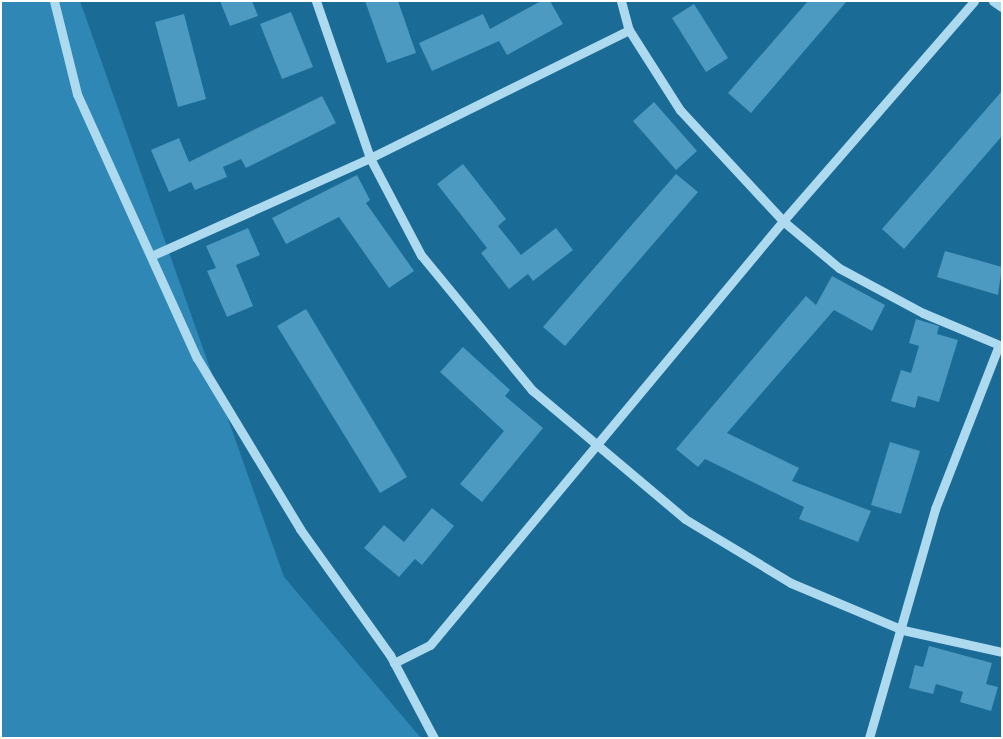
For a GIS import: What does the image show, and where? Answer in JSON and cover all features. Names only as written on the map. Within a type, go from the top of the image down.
[{"type":"street","points":[[54,1],[77,94],[197,358],[246,443],[394,663],[434,738]]},
{"type":"street","points":[[316,1],[370,158],[421,255],[477,328],[532,390],[684,519],[791,583],[903,630],[1002,652]]},
{"type":"street","points":[[621,1],[629,30],[680,110],[783,221],[839,268],[923,313],[1000,346],[935,509],[903,630],[869,738]]},
{"type":"street","points":[[394,663],[430,645],[597,447],[783,221],[974,1]]},
{"type":"street","points":[[993,1],[1002,6]]},
{"type":"street","points":[[151,256],[370,158],[629,30]]},
{"type":"shaded area","points":[[1,1],[80,1],[284,577],[421,738],[1,738]]},
{"type":"building","points":[[220,1],[252,1],[258,16],[230,26]]},
{"type":"building","points":[[365,1],[398,1],[416,53],[387,63]]},
{"type":"building","points":[[541,1],[550,1],[563,24],[507,55],[499,41],[432,71],[419,43],[483,14],[490,29]]},
{"type":"building","points":[[808,1],[847,1],[751,113],[728,93]]},
{"type":"building","points":[[694,4],[728,58],[706,72],[672,18]]},
{"type":"building","points":[[291,12],[313,67],[282,79],[260,24]]},
{"type":"building","points":[[184,14],[206,99],[178,107],[155,22]]},
{"type":"building","points":[[1002,91],[1002,136],[904,249],[882,229]]},
{"type":"building","points":[[322,96],[336,123],[246,168],[241,159],[223,167],[227,177],[195,190],[191,182],[169,192],[151,150],[179,138],[189,162]]},
{"type":"building","points":[[654,102],[697,151],[676,170],[633,121]]},
{"type":"building","points":[[463,164],[506,219],[498,226],[521,255],[556,228],[573,250],[533,281],[528,274],[509,289],[481,253],[487,248],[437,184]]},
{"type":"building","points":[[676,174],[698,192],[565,346],[543,327]]},
{"type":"building","points":[[357,175],[370,200],[366,203],[414,271],[389,288],[339,217],[286,244],[272,218]]},
{"type":"building","points":[[248,228],[260,255],[236,265],[253,306],[227,317],[207,271],[216,268],[206,246]]},
{"type":"building","points":[[945,251],[1002,267],[998,295],[937,277]]},
{"type":"building","points":[[832,276],[885,305],[872,331],[834,310],[727,433],[799,468],[792,481],[871,511],[858,542],[799,519],[804,507],[705,459],[698,467],[676,449],[806,296],[816,305]]},
{"type":"building","points":[[306,309],[407,477],[380,493],[277,326]]},
{"type":"building","points":[[916,319],[939,326],[937,334],[958,340],[939,402],[918,396],[915,408],[891,401],[901,370],[911,373],[919,346],[909,343]]},
{"type":"building","points":[[463,347],[510,390],[505,396],[543,428],[482,502],[460,484],[504,431],[440,372]]},
{"type":"building","points":[[890,442],[920,451],[901,514],[871,505]]},
{"type":"building","points":[[432,508],[454,526],[422,565],[415,559],[399,577],[364,548],[384,525],[404,542]]},
{"type":"building","points":[[929,646],[992,663],[986,684],[998,687],[991,711],[960,702],[963,692],[936,684],[933,694],[909,688],[915,665],[923,667]]}]
